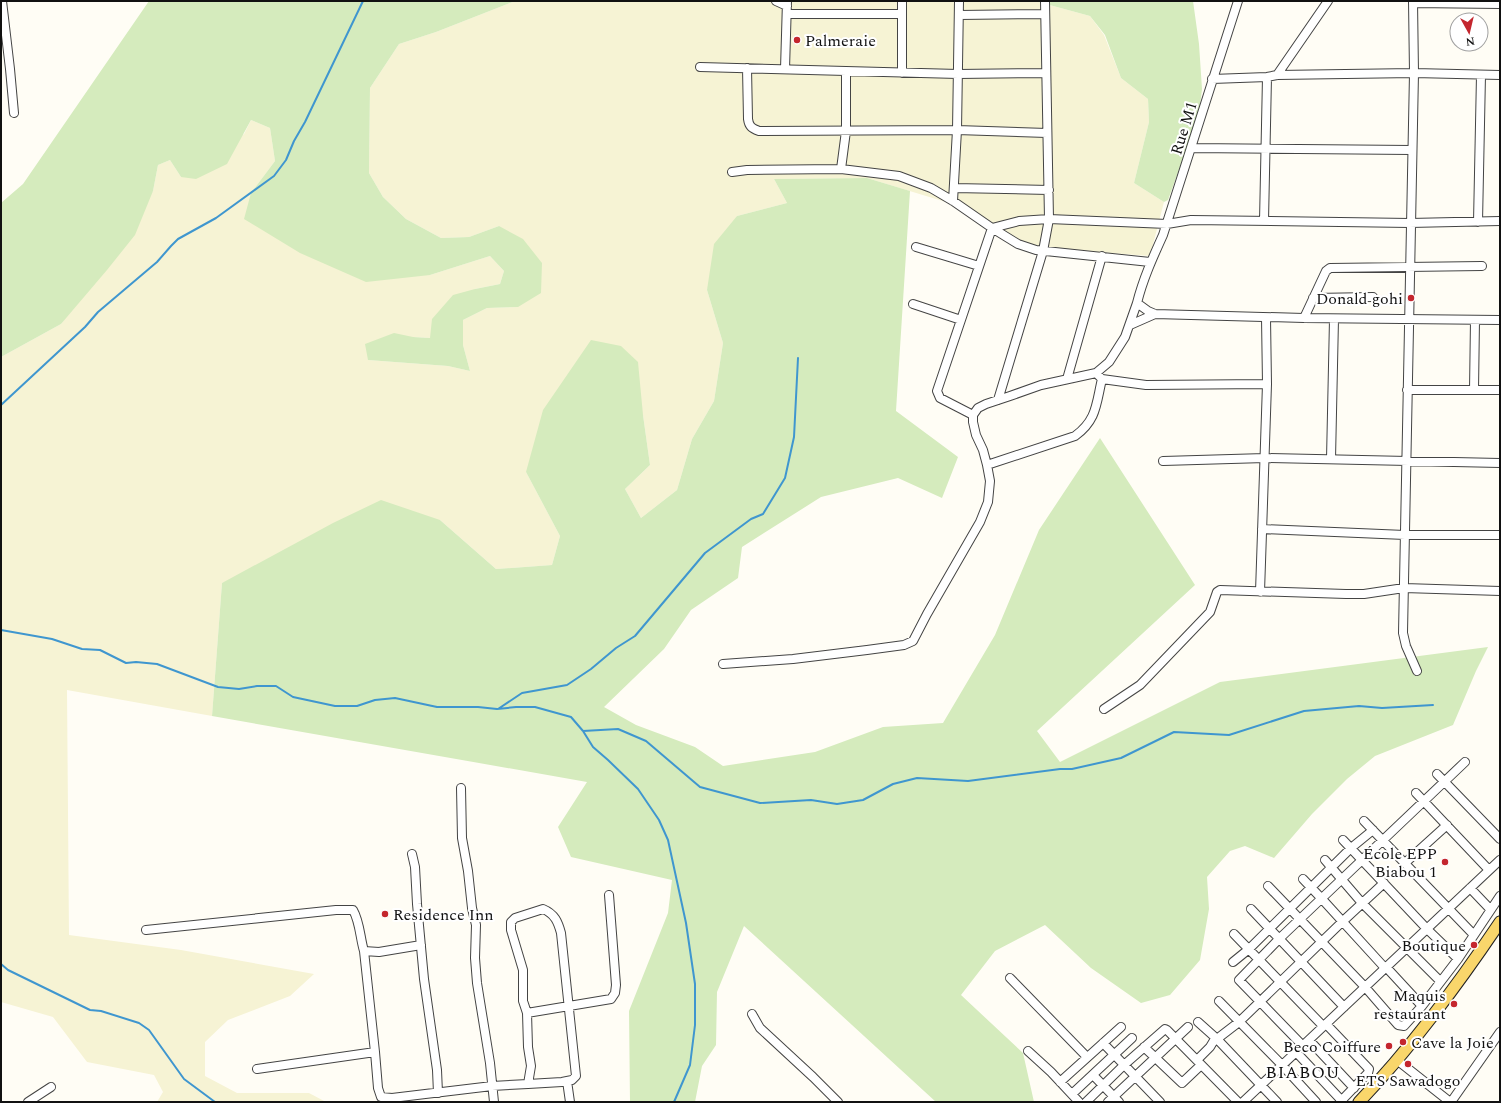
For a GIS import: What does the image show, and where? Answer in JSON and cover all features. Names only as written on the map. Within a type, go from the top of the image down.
[{"type":"main road","points":[[1359,1102],[1397,1060],[1444,1001],[1500,922]]},
{"type":"street","points":[[2,1],[14,113]]},
{"type":"street","points":[[776,1],[787,7],[902,14]]},
{"type":"street","points":[[902,1],[902,73]]},
{"type":"street","points":[[953,201],[958,130],[959,1]]},
{"type":"street","points":[[998,400],[1042,250],[1049,219],[1045,1]]},
{"type":"street","name":"Rue M1","points":[[1099,376],[1125,337],[1130,325],[1140,288],[1167,224],[1238,1]]},
{"type":"street","points":[[1277,75],[1328,1]]},
{"type":"street","points":[[1417,671],[1404,640],[1408,320],[1414,73],[1413,2],[1500,4]]},
{"type":"street","points":[[786,70],[787,7]]},
{"type":"street","points":[[959,15],[1045,14]]},
{"type":"street","points":[[700,67],[958,74],[1046,73]]},
{"type":"street","points":[[747,68],[749,125],[752,129],[758,131],[958,130],[1048,133]]},
{"type":"street","points":[[841,169],[846,131],[846,71]]},
{"type":"street","points":[[1212,79],[1267,77],[1277,75],[1414,73],[1500,76]]},
{"type":"street","points":[[1478,222],[1481,75]]},
{"type":"street","points":[[1264,221],[1267,77]]},
{"type":"street","points":[[1192,148],[1412,150]]},
{"type":"street","points":[[732,172],[747,170],[841,169],[899,176],[931,188],[1018,244],[1036,250],[1150,262]]},
{"type":"street","points":[[954,188],[1049,190]]},
{"type":"street","points":[[992,228],[1019,221],[1049,219],[1167,224],[1191,220],[1500,222]]},
{"type":"street","points":[[974,415],[940,398],[937,391],[992,228]]},
{"type":"street","points":[[916,247],[979,266]]},
{"type":"street","points":[[1067,379],[1102,256]]},
{"type":"street","points":[[1304,318],[1326,271],[1330,268],[1482,266]]},
{"type":"street","points":[[1313,298],[1373,297]]},
{"type":"street","points":[[1137,303],[1155,314],[1266,318],[1500,320]]},
{"type":"street","points":[[913,304],[961,320]]},
{"type":"street","points":[[1130,325],[1155,314]]},
{"type":"street","points":[[1260,592],[1267,384],[1266,318]]},
{"type":"street","points":[[1331,459],[1334,319]]},
{"type":"street","points":[[1474,390],[1475,320]]},
{"type":"street","points":[[987,465],[1075,436],[1084,429],[1091,421],[1094,414],[1099,376]]},
{"type":"street","points":[[723,664],[793,659],[904,645],[913,641],[930,607],[980,522],[988,502],[990,481],[987,465],[973,422],[974,415],[978,408],[1041,385],[1067,379],[1099,376],[1146,385],[1267,384]]},
{"type":"street","points":[[1407,390],[1500,390]]},
{"type":"street","points":[[1163,461],[1265,458],[1500,463]]},
{"type":"street","points":[[1262,529],[1405,535],[1500,534]]},
{"type":"street","points":[[1104,709],[1140,686],[1210,612],[1217,592],[1225,589],[1260,592],[1364,594],[1404,588],[1500,591]]},
{"type":"street","points":[[1303,1046],[1239,980],[1280,938],[1465,762]]},
{"type":"street","points":[[1437,774],[1500,838]]},
{"type":"street","points":[[461,788],[462,838],[468,871],[471,902],[476,925],[477,983],[494,1102]]},
{"type":"street","points":[[1416,793],[1489,870]]},
{"type":"street","points":[[1364,821],[1474,935]]},
{"type":"street","points":[[1405,863],[1447,825]]},
{"type":"street","points":[[1233,962],[1249,950],[1351,848],[1373,830]]},
{"type":"street","points":[[1343,840],[1427,929],[1458,959]]},
{"type":"street","points":[[412,854],[415,868],[416,904],[424,979],[437,1070],[438,1093]]},
{"type":"street","points":[[1325,860],[1362,903],[1440,981]]},
{"type":"street","points":[[1243,1102],[1500,860]]},
{"type":"street","points":[[1303,879],[1422,1006]]},
{"type":"street","points":[[1144,1047],[1182,1083],[1217,1038],[1238,1022],[1384,883]]},
{"type":"street","points":[[1268,886],[1365,987],[1398,1025],[1404,1026],[1422,1006],[1458,959],[1500,896]]},
{"type":"street","points":[[1470,888],[1490,909]]},
{"type":"street","points":[[527,1013],[611,999],[615,993],[616,985],[609,895]]},
{"type":"street","points":[[146,930],[322,911],[353,910],[357,917],[360,938],[364,951],[378,1088],[381,1097],[392,1098],[492,1086],[528,1084],[567,1081],[572,1080],[576,1076],[561,933],[557,920],[550,912],[543,909],[515,918],[511,922],[511,930],[523,970],[523,1001],[527,1013],[528,1047],[531,1066],[528,1084]]},
{"type":"street","points":[[1251,909],[1344,1007]]},
{"type":"street","points":[[1234,934],[1369,1069],[1368,1073],[1342,1102],[1296,1052]]},
{"type":"street","points":[[364,951],[379,952],[421,945]]},
{"type":"street","points":[[1010,978],[1087,1057]]},
{"type":"street","points":[[1219,1001],[1316,1102]]},
{"type":"street","points":[[752,1014],[760,1028],[838,1102]]},
{"type":"street","points":[[1198,1022],[1217,1038],[1277,1102]]},
{"type":"street","points":[[1060,1082],[1121,1027]]},
{"type":"street","points":[[1093,1075],[1104,1086],[1114,1100],[1135,1077],[1188,1027]]},
{"type":"street","points":[[1086,1102],[1124,1065],[1165,1029],[1176,1038],[1238,1102]]},
{"type":"street","points":[[1397,1060],[1451,1102],[1498,1037]]},
{"type":"street","points":[[1072,1094],[1132,1038]]},
{"type":"street","points":[[1309,1040],[1354,1088]]},
{"type":"street","points":[[1103,1043],[1160,1102]]},
{"type":"street","points":[[1028,1051],[1051,1072],[1079,1102]]},
{"type":"street","points":[[257,1069],[375,1052]]},
{"type":"street","points":[[567,1081],[570,1102]]},
{"type":"street","points":[[28,1102],[51,1086]]},
{"type":"shaded area","points":[[515,1],[1035,1],[1090,16],[1104,35],[1121,78],[1148,99],[1149,122],[1134,183],[1164,202],[1150,256],[1019,246],[949,203],[867,178],[774,179],[787,203],[737,216],[707,290],[723,343],[714,401],[692,439],[677,490],[641,518],[625,489],[650,465],[643,415],[526,472],[560,536],[552,565],[496,569],[440,520],[222,583],[212,716],[67,690],[69,935],[181,950],[314,974],[290,996],[228,1020],[205,1042],[205,1076],[237,1093],[309,1093],[326,1102],[157,1102],[163,1092],[154,1075],[87,1062],[53,1017],[1,1002],[1,357],[61,324],[153,191],[158,165],[170,160],[181,177],[244,134],[251,120],[270,128],[275,161],[251,193],[430,275],[490,256],[504,271],[500,284],[475,289],[430,338],[413,337],[368,360],[448,366],[470,371],[463,345],[463,320],[487,308],[518,307],[499,226],[469,237],[441,238],[406,219],[383,197],[369,173],[370,88],[399,44],[436,32]]},
{"type":"green space","points":[[149,1],[515,1],[436,32],[399,44],[370,88],[369,173],[383,197],[406,219],[441,238],[469,237],[499,226],[523,239],[542,263],[541,293],[518,307],[487,308],[463,320],[463,345],[470,371],[448,366],[368,360],[365,344],[394,333],[413,337],[430,338],[432,319],[453,295],[500,284],[504,271],[490,256],[430,275],[366,282],[300,253],[244,219],[251,193],[275,161],[270,128],[251,120],[227,164],[196,179],[181,177],[170,160],[158,165],[153,191],[135,235],[107,270],[61,324],[1,357],[1,203],[23,184]]},
{"type":"green space","points":[[1035,1],[1193,1],[1199,44],[1202,89],[1199,114],[1168,200],[1164,202],[1134,183],[1149,122],[1148,99],[1121,78],[1105,35],[1090,16]]},
{"type":"green space","points":[[867,178],[910,191],[896,411],[958,457],[942,498],[898,478],[821,497],[742,547],[738,578],[691,610],[664,649],[604,707],[636,725],[695,747],[723,766],[815,752],[883,727],[943,723],[995,635],[1039,530],[1100,438],[1195,585],[1037,731],[1060,762],[1220,682],[1488,647],[1453,725],[1375,756],[1347,779],[1312,814],[1274,858],[1245,846],[1230,851],[1207,877],[1209,909],[1200,960],[1170,995],[1141,1003],[1091,968],[1045,925],[995,951],[961,995],[1023,1053],[1034,1102],[936,1102],[744,926],[717,992],[716,1045],[702,1066],[695,1102],[630,1102],[629,1011],[668,913],[672,880],[571,857],[558,827],[587,782],[212,716],[222,583],[333,523],[381,500],[440,520],[496,569],[552,565],[560,536],[526,472],[543,410],[591,340],[621,346],[638,362],[650,465],[625,489],[641,518],[677,490],[692,439],[714,401],[723,343],[707,290],[714,244],[737,216],[787,203],[774,179]]},
{"type":"waterway","points":[[1,405],[85,327],[98,312],[157,262],[178,239],[216,218],[274,176],[286,160],[363,1]]},
{"type":"waterway","points":[[498,709],[522,693],[567,685],[591,669],[616,648],[635,636],[705,553],[751,519],[763,514],[785,478],[794,437],[798,358]]},
{"type":"waterway","points":[[1,630],[52,639],[82,649],[100,650],[126,663],[136,662],[157,664],[218,687],[239,689],[257,686],[276,686],[293,697],[335,706],[357,706],[375,700],[395,698],[437,707],[478,707],[497,709],[535,707],[571,717],[583,731],[593,747],[638,789],[659,820],[668,840],[686,923],[695,984],[695,1025],[690,1065],[674,1102]]},
{"type":"waterway","points":[[583,731],[618,729],[646,741],[700,787],[760,803],[811,800],[837,804],[863,800],[893,784],[917,778],[968,781],[1060,769],[1072,769],[1121,758],[1174,732],[1229,735],[1304,711],[1359,706],[1382,708],[1433,705]]},
{"type":"waterway","points":[[1,964],[8,970],[90,1010],[101,1011],[139,1023],[149,1030],[184,1079],[215,1102]]},
{"type":"place","name":"Palmeraie","points":[[797,40]]},
{"type":"place","name":"Donald gohi","points":[[1411,298]]},
{"type":"place","name":"École EPP Biabou 1","points":[[1445,862]]},
{"type":"place","name":"Residence Inn","points":[[385,914]]},
{"type":"place","name":"Boutique","points":[[1474,945]]},
{"type":"place","name":"Maquis restaurant","points":[[1454,1004]]},
{"type":"place","name":"Cave la Joie","points":[[1403,1042]]},
{"type":"place","name":"Beco Coiffure","points":[[1389,1046]]},
{"type":"place","name":"ETS Sawadogo","points":[[1408,1064]]},
{"type":"district","name":"BIABOU","points":[[1303,1072]]}]
